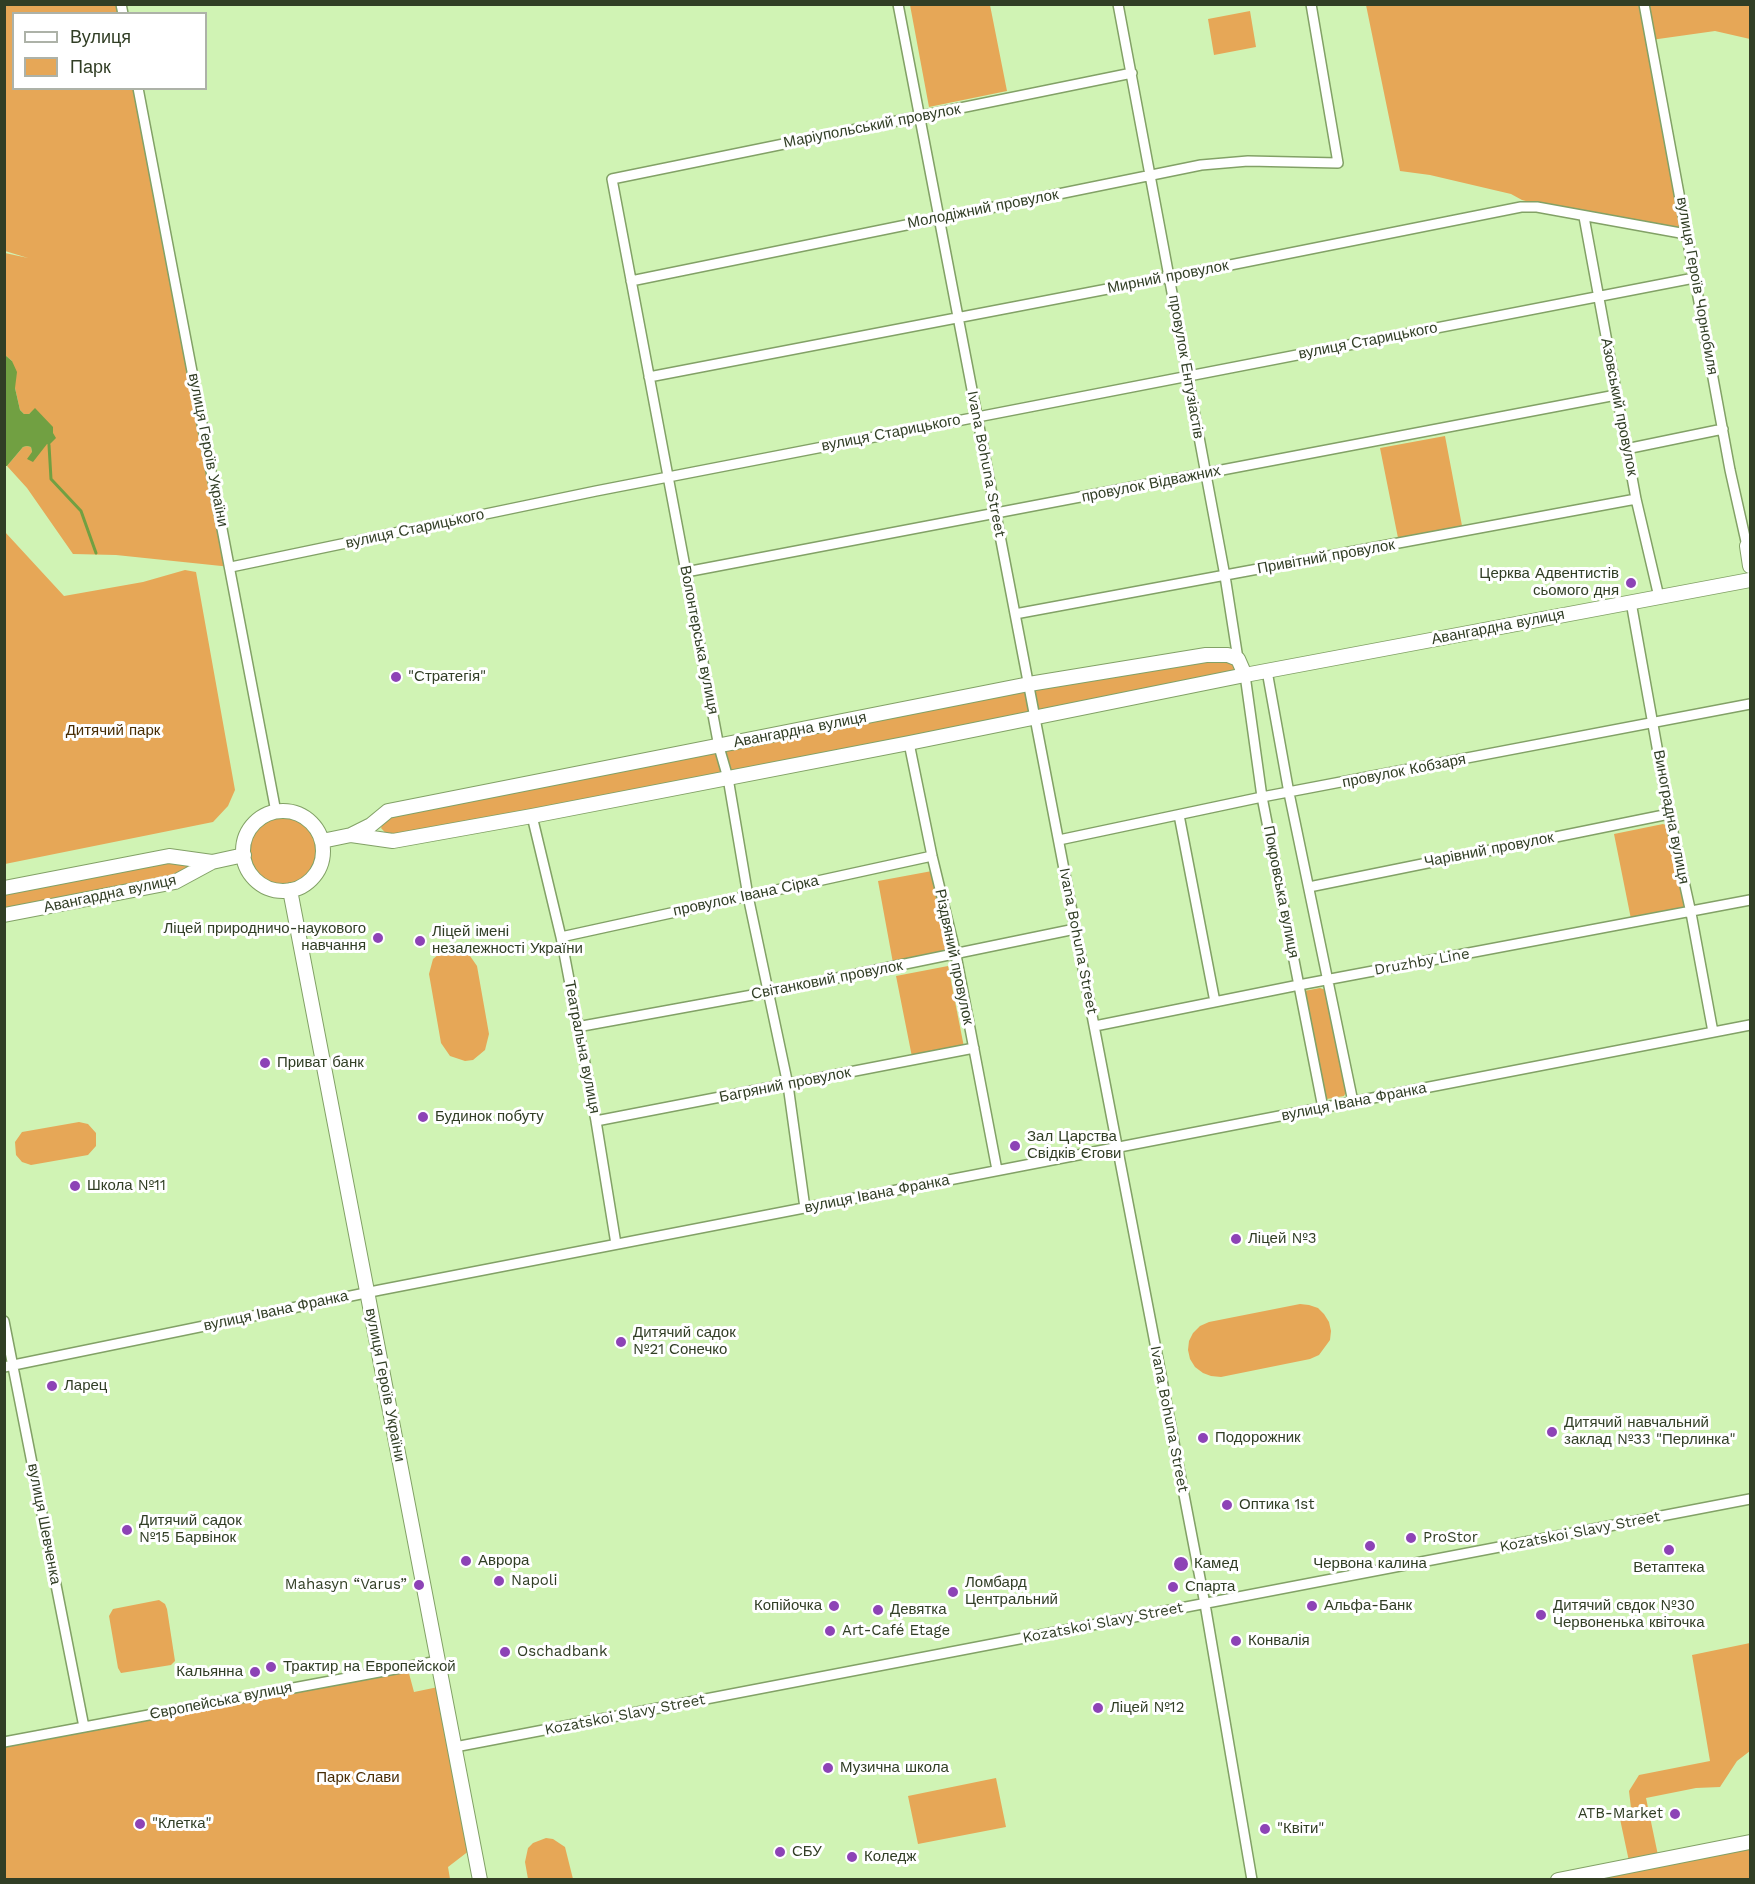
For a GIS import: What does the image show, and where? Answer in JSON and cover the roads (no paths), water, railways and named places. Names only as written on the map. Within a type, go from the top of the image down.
[{"type":"street","name":"Ivana Bohuna Street","points":[[898,4],[1205,1604],[1252,1880]]},
{"type":"street","name":"провулок Ентузіастів","points":[[1118,4],[1225,576],[1238,659]]},
{"type":"street","name":"Молодіжний провулок","points":[[631,281],[1201,165],[1248,161],[1338,163],[1311,4]]},
{"type":"street","name":"вулиця Героїв Чорнобиля","points":[[1644,4],[1723,429],[1749,545],[1750,566]]},
{"type":"street","name":"Маріупольський провулок","points":[[612,179],[1132,73]]},
{"type":"street","name":"вулиця Героїв України","points":[[138,90],[276,812]]},
{"type":"street","name":"Волонтерська вулиця","points":[[612,179],[719,747],[728,778],[748,896],[788,1085],[805,1208]]},
{"type":"street","name":"Мирний провулок","points":[[649,378],[1521,207],[1537,207],[1686,234]]},
{"type":"street","name":"Азовський провулок","points":[[1584,217],[1636,500],[1659,597]]},
{"type":"street","name":"вулиця Старицького","points":[[231,567],[668,477],[1694,278]]},
{"type":"street","name":"провулок Відважних","points":[[686,573],[1616,395]]},
{"type":"street","points":[[1626,449],[1723,429]]},
{"type":"street","name":"Привітний провулок","points":[[1015,614],[1636,500]]},
{"type":"street","name":"Авангардна вулиця","points":[[322,841],[351,836],[393,841],[532,816],[1245,675],[1750,580]]},
{"type":"street","name":"Виноградна вулиця","points":[[1631,602],[1669,814],[1691,913],[1713,1032]]},
{"type":"street","name":"Авангардна вулиця","points":[[351,836],[371,825],[388,811],[1029,684],[1185,657],[1228,655],[1238,659]]},
{"type":"street","points":[[1238,659],[1245,675]]},
{"type":"street","name":"Покровська вулиця","points":[[1267,671],[1289,793],[1353,1102]]},
{"type":"street","name":"Покровська вулиця","points":[[1245,675],[1262,797],[1323,1108]]},
{"type":"street","name":"провулок Кобзаря","points":[[1059,840],[1262,797],[1750,704]]},
{"type":"street","name":"Різдвяний провулок","points":[[909,743],[932,856],[956,955],[997,1170]]},
{"type":"street","points":[[286,811],[305,817],[313,823],[322,841],[324,850],[320,868],[308,883],[290,890],[281,891],[263,886],[250,873],[244,855],[244,845],[251,827],[266,815],[276,812],[286,811]]},
{"type":"street","points":[[1179,814],[1215,1002]]},
{"type":"street","name":"Чарівний провулок","points":[[1309,886],[1669,814]]},
{"type":"street","name":"Театральна вулиця","points":[[532,816],[561,937],[596,1121],[616,1244]]},
{"type":"street","name":"Авангардна вулиця","points":[[4,915],[175,882],[212,862],[244,855]]},
{"type":"street","name":"Авангардна вулиця","points":[[4,888],[169,856],[212,862]]},
{"type":"street","name":"провулок Івана Сірка","points":[[561,937],[932,856]]},
{"type":"street","name":"вулиця Героїв України","points":[[290,890],[480,1880]]},
{"type":"street","name":"Druzhby Line","points":[[1095,1026],[1750,900]]},
{"type":"street","name":"Світанковий провулок","points":[[577,1027],[769,992],[1076,929]]},
{"type":"street","name":"вулиця Івана Франка","points":[[9,1366],[616,1244],[1750,1025]]},
{"type":"street","name":"Багряний провулок","points":[[596,1121],[974,1048]]},
{"type":"street","name":"вулиця Шевченка","points":[[4,1321],[9,1366],[84,1727]]},
{"type":"street","name":"Kozatskoi Slavy Street","points":[[455,1748],[1750,1499]]},
{"type":"street","name":"Європейська вулиця","points":[[4,1742],[438,1661]]},
{"type":"street","points":[[1558,1880],[1750,1842]]},
{"type":"waterway","points":[[49,445],[51,479],[81,511],[96,553]]},
{"type":"place","name":"Церква Адвентистів сьомого дня","points":[[1631,583]]},
{"type":"place","name":"\"Стратегія\"","points":[[396,677]]},
{"type":"place","name":"Ліцей природничо-наукового навчання","points":[[378,938]]},
{"type":"place","name":"Ліцей імені незалежності України","points":[[420,941]]},
{"type":"place","name":"Приват банк","points":[[265,1063]]},
{"type":"place","name":"Будинок побуту","points":[[423,1117]]},
{"type":"place","name":"Зал Царства Свідків Єгови","points":[[1015,1146]]},
{"type":"place","name":"Школа №11","points":[[75,1186]]},
{"type":"place","name":"Ліцей №3","points":[[1236,1239]]},
{"type":"place","name":"Дитячий садок №21 Сонечко","points":[[621,1342]]},
{"type":"place","name":"Ларец","points":[[52,1386]]},
{"type":"place","name":"Дитячий навчальний заклад №33 \"Перлинка\"","points":[[1552,1432]]},
{"type":"place","name":"Подорожник","points":[[1203,1438]]},
{"type":"place","name":"Оптика 1st","points":[[1227,1505]]},
{"type":"place","name":"Дитячий садок №15 Барвінок","points":[[127,1530]]},
{"type":"place","name":"ProStor","points":[[1411,1538]]},
{"type":"place","name":"Червона калина","points":[[1370,1546]]},
{"type":"place","name":"Ветаптека","points":[[1669,1550]]},
{"type":"place","name":"Аврора","points":[[466,1561]]},
{"type":"place","name":"Камед","points":[[1181,1564]]},
{"type":"place","name":"Napoli","points":[[499,1581]]},
{"type":"place","name":"Mahasyn “Varus”","points":[[419,1585]]},
{"type":"place","name":"Спарта","points":[[1173,1587]]},
{"type":"place","name":"Ломбард Центральний","points":[[953,1592]]},
{"type":"place","name":"Копійочка","points":[[834,1606]]},
{"type":"place","name":"Альфа-Банк","points":[[1312,1606]]},
{"type":"place","name":"Девятка","points":[[878,1610]]},
{"type":"place","name":"Дитячий свдок №30 Червоненька квіточка","points":[[1541,1615]]},
{"type":"place","name":"Art-Café Etage","points":[[830,1631]]},
{"type":"place","name":"Конвалія","points":[[1236,1641]]},
{"type":"place","name":"Oschadbank","points":[[505,1652]]},
{"type":"place","name":"Трактир на Европейской","points":[[271,1667]]},
{"type":"place","name":"Кальянна","points":[[255,1672]]},
{"type":"place","name":"Ліцей №12","points":[[1098,1708]]},
{"type":"place","name":"Музична школа","points":[[828,1768]]},
{"type":"place","name":"ATB-Market","points":[[1675,1814]]},
{"type":"place","name":"\"Клетка\"","points":[[140,1824]]},
{"type":"place","name":"\"Квіти\"","points":[[1265,1829]]},
{"type":"place","name":"СБУ","points":[[780,1852]]},
{"type":"place","name":"Коледж","points":[[852,1857]]},
{"type":"park label","name":"Дитячий парк","points":[[113,731]]},
{"type":"park label","name":"Парк Слави","points":[[358,1778]]}]
